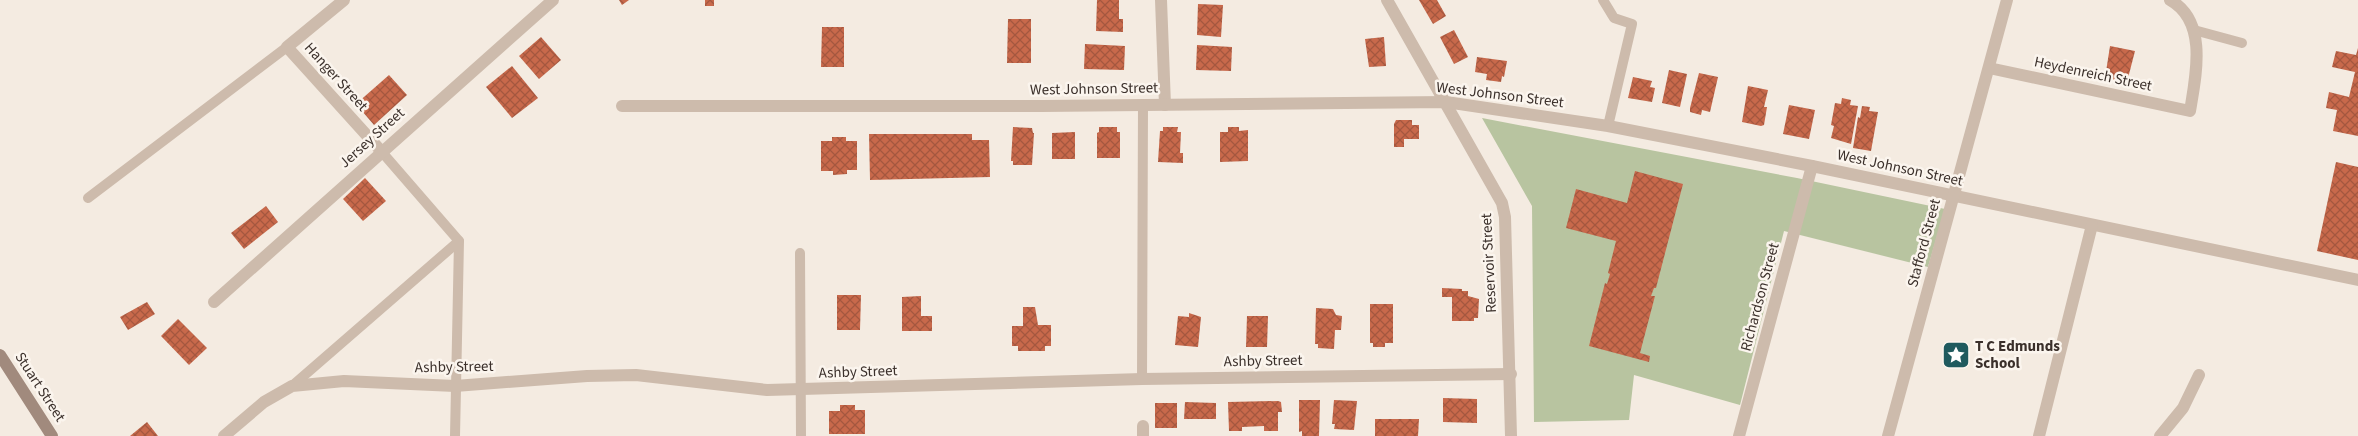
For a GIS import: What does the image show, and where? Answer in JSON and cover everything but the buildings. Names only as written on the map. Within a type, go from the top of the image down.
[{"type":"street","points":[[287,47],[344,0]]},
{"type":"street","name":"Jersey Street","points":[[214,302],[552,0]]},
{"type":"street","points":[[1161,0],[1165,105]]},
{"type":"street","name":"Reservoir Street","points":[[1387,0],[1502,203],[1505,217],[1511,374],[1511,436]]},
{"type":"street","name":"Stafford Street","points":[[1888,436],[2007,0]]},
{"type":"street","points":[[2170,0],[2183,9],[2194,30]]},
{"type":"street","name":"Heydenreich Street","points":[[1989,68],[2190,111],[2196,65],[2194,30]]},
{"type":"street","name":"Hanger Street","points":[[287,47],[381,151]]},
{"type":"street","name":"West Johnson Street","points":[[622,106],[1165,105],[1446,102],[1608,126],[1812,166],[2358,280]]},
{"type":"street","name":"Richardson Street","points":[[1739,436],[1812,166]]},
{"type":"street","points":[[2039,436],[2092,224]]},
{"type":"street","name":"Stuart Street","points":[[0,355],[52,436]]},
{"type":"street","name":"Ashby Street","points":[[224,436],[264,402],[292,386],[344,382],[455,386],[588,376],[636,375],[670,377],[739,388],[800,390],[1142,379],[1511,374]]},
{"type":"street","points":[[2160,436],[2183,408],[2199,375]]},
{"type":"lane","points":[[1603,0],[1614,18],[1632,24],[1608,126]]},
{"type":"lane","points":[[2194,30],[2242,43]]},
{"type":"lane","points":[[88,198],[287,47]]},
{"type":"lane","points":[[1142,379],[1143,104]]},
{"type":"lane","points":[[381,151],[459,241],[455,436]]},
{"type":"lane","points":[[292,386],[459,241]]},
{"type":"lane","points":[[800,253],[801,436]]},
{"type":"green space","points":[[1482,118],[1797,178],[1945,209],[1928,267],[1784,231],[1740,405],[1634,375],[1629,420],[1534,422],[1532,206]]},
{"type":"place","name":"T C Edmunds School","points":[[1956,355]]}]
